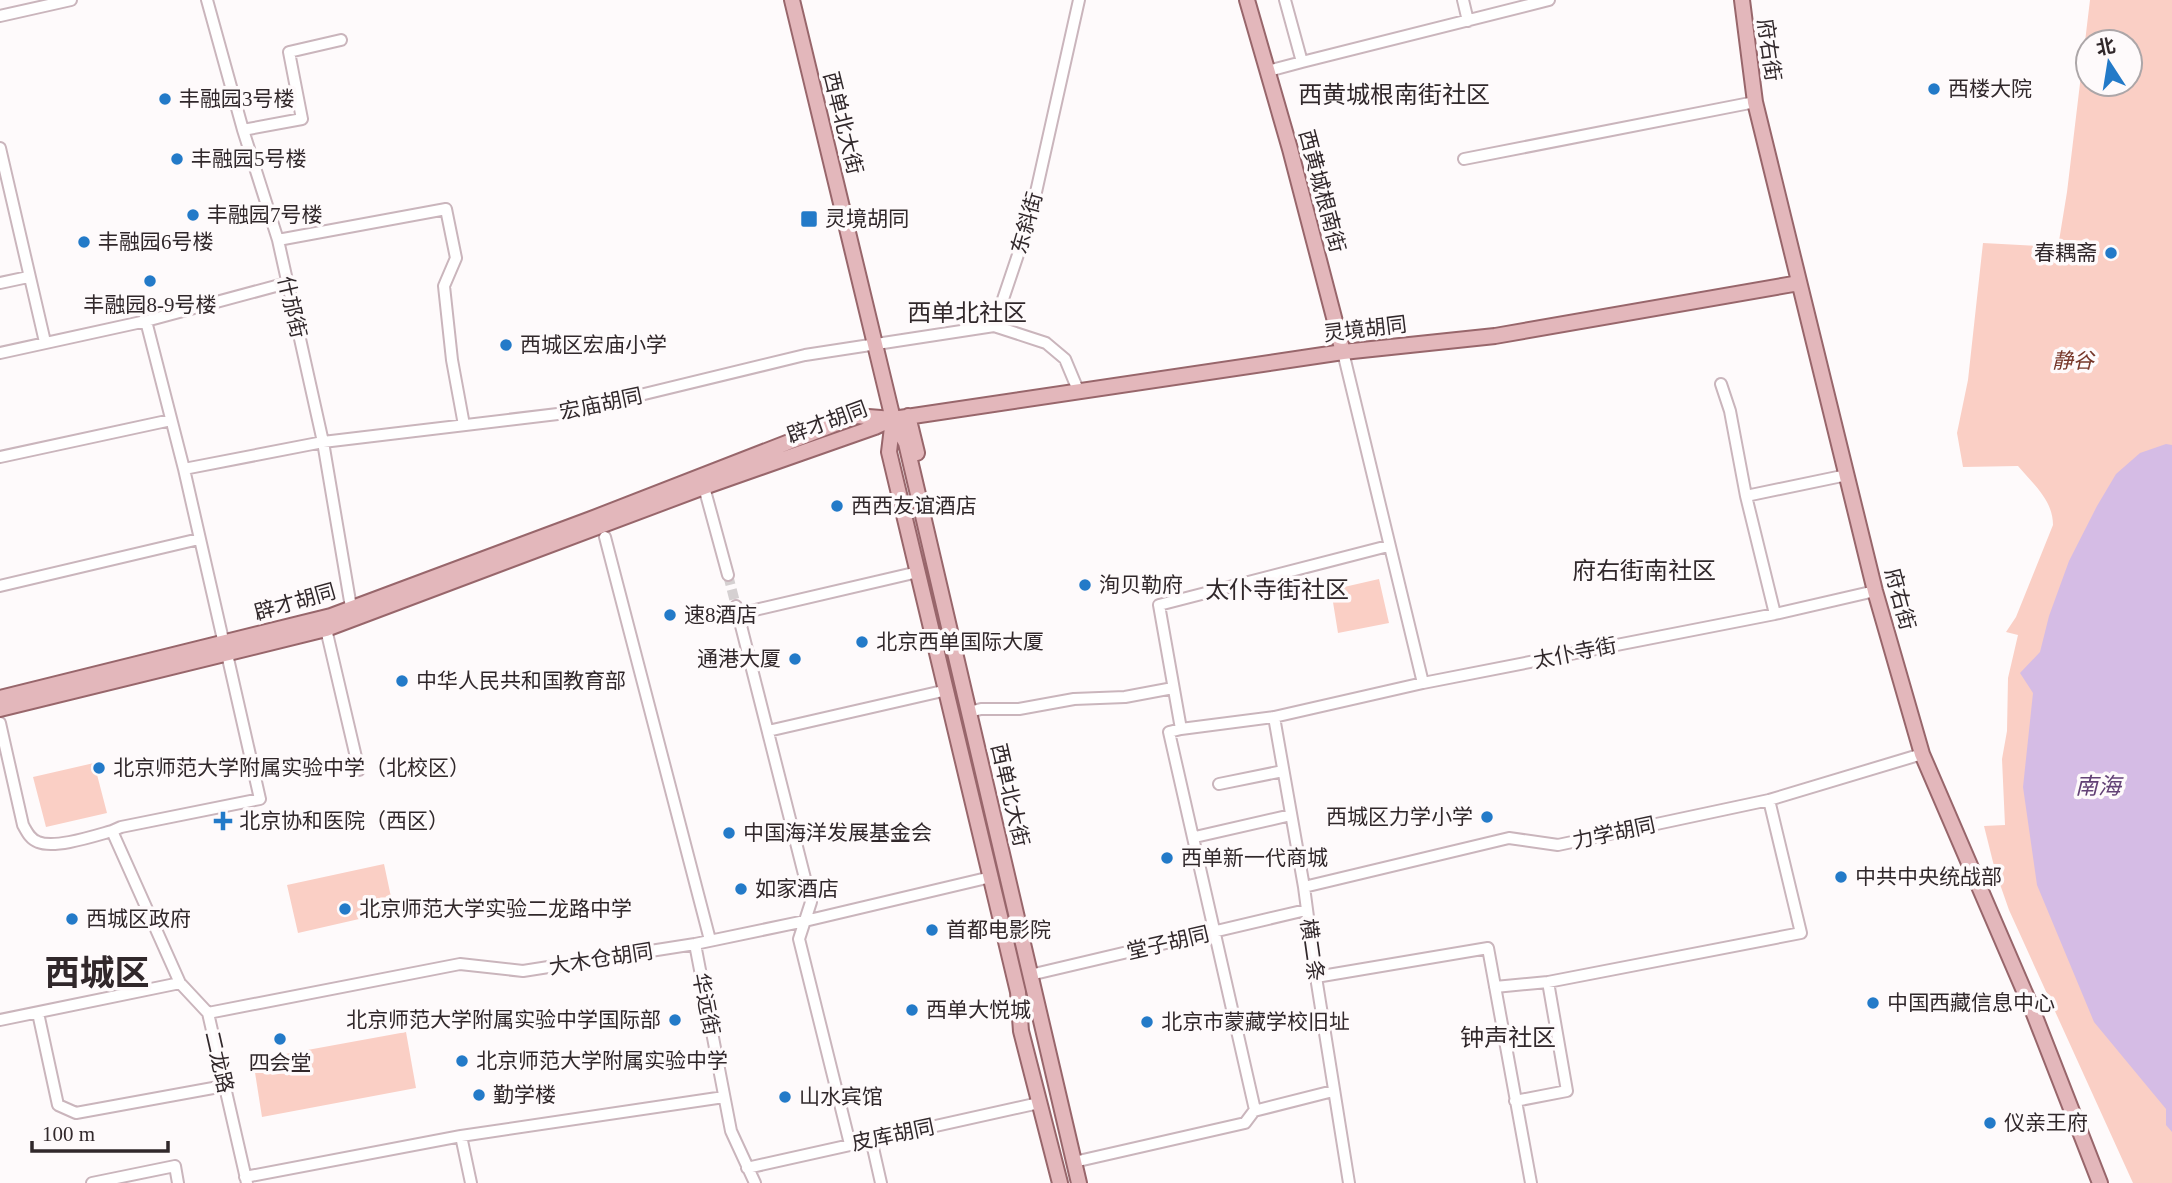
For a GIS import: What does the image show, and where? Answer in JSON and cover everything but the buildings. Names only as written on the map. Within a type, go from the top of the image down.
[{"type":"main road","name":"西单北大街","points":[[792,0],[893,419],[906,443],[1079,1183]]},
{"type":"main road","name":"西黄城根南街","points":[[1247,0],[1343,352]]},
{"type":"main road","name":"府右街","points":[[1742,0],[1755,102],[1875,591],[1922,754],[2034,1014],[2100,1183]]},
{"type":"main road","name":"灵境胡同","points":[[893,419],[1343,352],[1507,334],[1799,283]]},
{"type":"main road","name":"辟才胡同","points":[[0,698],[326,629],[353,614],[856,416],[893,419]]},
{"type":"main road","points":[[908,416],[928,501],[932,554]]},
{"type":"main road","name":"西单北大街","points":[[893,419],[889,452],[1018,992],[1021,1031],[1060,1183]]},
{"type":"main road","name":"辟才胡同","points":[[0,709],[353,614],[893,419]]},
{"type":"street","points":[[0,16],[71,0]]},
{"type":"street","name":"什邡街","points":[[207,0],[243,130],[278,240],[323,442],[353,614]]},
{"type":"street","name":"东斜街","points":[[994,326],[1030,219],[1079,0]]},
{"type":"street","points":[[1285,0],[1302,62]]},
{"type":"street","points":[[1463,0],[1468,21]]},
{"type":"street","points":[[1268,71],[1549,0]]},
{"type":"street","points":[[243,130],[302,119],[289,52],[341,40]]},
{"type":"street","points":[[1464,159],[1755,102]]},
{"type":"street","points":[[0,148],[45,342]]},
{"type":"street","points":[[278,240],[446,209],[456,258],[444,286],[452,360],[464,425]]},
{"type":"street","points":[[0,282],[28,277]]},
{"type":"street","points":[[0,353],[146,321],[287,283]]},
{"type":"street","points":[[0,723],[23,825],[29,835],[45,844],[59,844],[121,827],[261,799],[184,468],[146,321]]},
{"type":"street","points":[[874,344],[994,326],[1046,343],[1065,359],[1078,390]]},
{"type":"street","name":"宏庙胡同","points":[[184,468],[323,442],[566,413],[805,355],[874,344]]},
{"type":"street","points":[[1343,352],[1423,684]]},
{"type":"street","points":[[1721,384],[1730,411],[1746,496],[1775,614]]},
{"type":"street","points":[[0,457],[171,420]]},
{"type":"street","points":[[1746,496],[1847,475]]},
{"type":"street","points":[[704,487],[728,575]]},
{"type":"street","points":[[605,537],[710,940]]},
{"type":"street","points":[[0,586],[199,539]]},
{"type":"street","points":[[1255,1110],[1169,732],[1181,729],[1159,605],[1388,546]]},
{"type":"street","points":[[850,1144],[799,939],[811,902],[737,610],[918,572]]},
{"type":"street","name":"太仆寺街","points":[[1181,729],[1274,717],[1875,591]]},
{"type":"street","points":[[326,629],[359,770]]},
{"type":"street","points":[[969,712],[981,709],[1019,709],[1074,699],[1125,698],[1173,688]]},
{"type":"street","points":[[768,731],[947,690]]},
{"type":"street","name":"横二条","points":[[1274,717],[1304,887],[1315,977],[1349,1183]]},
{"type":"street","name":"力学胡同","points":[[1304,887],[1509,838],[1558,845],[1769,800],[1922,754]]},
{"type":"street","points":[[1219,784],[1283,771]]},
{"type":"street","points":[[1495,987],[1548,982],[1801,933],[1769,800]]},
{"type":"street","points":[[1195,837],[1290,815]]},
{"type":"street","name":"二龙路","points":[[112,831],[180,983],[208,1013],[246,1180]]},
{"type":"street","name":"大木仓胡同","points":[[208,1013],[460,964],[523,971],[695,944],[991,877]]},
{"type":"street","name":"堂子胡同","points":[[1030,975],[1306,910]]},
{"type":"street","name":"华远街","points":[[695,944],[731,1131],[755,1183]]},
{"type":"street","points":[[1315,977],[1488,948],[1531,1183]]},
{"type":"street","points":[[1515,1101],[1567,1091],[1548,982]]},
{"type":"street","points":[[0,1020],[180,983]]},
{"type":"street","points":[[38,1013],[58,1105],[76,1113],[224,1086]]},
{"type":"street","points":[[1074,1162],[1245,1124],[1255,1110],[1333,1091]]},
{"type":"street","points":[[246,1180],[461,1136],[724,1097]]},
{"type":"street","name":"皮库胡同","points":[[747,1168],[1039,1103]]},
{"type":"street","points":[[461,1136],[471,1183]]},
{"type":"street","points":[[871,1139],[881,1183]]},
{"type":"street","points":[[92,1183],[175,1166],[178,1183]]},
{"type":"green space","name":"静谷","points":[[2090,0],[2172,0],[2172,1183],[2133,1183],[2009,910],[1984,826],[2005,825],[2002,759],[2007,731],[2008,678],[2018,635],[2006,632],[2016,617],[2053,525],[2046,500],[2018,466],[1963,467],[1957,433],[1968,380],[1983,243],[2058,247],[2078,98],[2144,98],[2144,28],[2087,28]]},
{"type":"green space","points":[[1379,579],[1389,623],[1338,633],[1331,590]]},
{"type":"green space","points":[[94,763],[107,813],[46,827],[33,777]]},
{"type":"green space","points":[[384,864],[394,911],[298,933],[287,885]]},
{"type":"green space","points":[[406,1032],[416,1088],[262,1117],[253,1060]]},
{"type":"water","name":"南海","points":[[2166,444],[2172,445],[2172,1132],[2166,1125],[2166,1109],[2094,1022],[2037,885],[2023,787],[2033,693],[2020,673],[2040,652],[2049,616],[2069,561],[2116,474],[2140,453]]},
{"type":"tunnel","points":[[728,575],[736,606]]},
{"type":"place","name":"西楼大院","points":[[1934,89]]},
{"type":"place","name":"丰融园3号楼","points":[[165,99]]},
{"type":"place","name":"丰融园5号楼","points":[[177,159]]},
{"type":"place","name":"丰融园7号楼","points":[[193,215]]},
{"type":"place","name":"灵境胡同","points":[[809,219]]},
{"type":"place","name":"丰融园6号楼","points":[[84,242]]},
{"type":"place","name":"春耦斋","points":[[2111,253]]},
{"type":"place","name":"丰融园8-9号楼","points":[[150,281]]},
{"type":"place","name":"西城区宏庙小学","points":[[506,345]]},
{"type":"place","name":"西西友谊酒店","points":[[837,506]]},
{"type":"place","name":"洵贝勒府","points":[[1085,585]]},
{"type":"place","name":"速8酒店","points":[[670,615]]},
{"type":"place","name":"北京西单国际大厦","points":[[862,642]]},
{"type":"place","name":"通港大厦","points":[[795,659]]},
{"type":"place","name":"中华人民共和国教育部","points":[[402,681]]},
{"type":"place","name":"北京师范大学附属实验中学（北校区）","points":[[99,768]]},
{"type":"place","name":"西城区力学小学","points":[[1487,817]]},
{"type":"place","name":"北京协和医院（西区）","points":[[223,821]]},
{"type":"place","name":"中国海洋发展基金会","points":[[729,833]]},
{"type":"place","name":"西单新一代商城","points":[[1167,858]]},
{"type":"place","name":"中共中央统战部","points":[[1841,877]]},
{"type":"place","name":"如家酒店","points":[[741,889]]},
{"type":"place","name":"北京师范大学实验二龙路中学","points":[[345,909]]},
{"type":"place","name":"西城区政府","points":[[72,919]]},
{"type":"place","name":"首都电影院","points":[[932,930]]},
{"type":"place","name":"中国西藏信息中心","points":[[1873,1003]]},
{"type":"place","name":"西单大悦城","points":[[912,1010]]},
{"type":"place","name":"北京师范大学附属实验中学国际部","points":[[675,1020]]},
{"type":"place","name":"北京市蒙藏学校旧址","points":[[1147,1022]]},
{"type":"place","name":"四会堂","points":[[280,1039]]},
{"type":"place","name":"北京师范大学附属实验中学","points":[[462,1061]]},
{"type":"place","name":"勤学楼","points":[[479,1095]]},
{"type":"place","name":"山水宾馆","points":[[785,1097]]},
{"type":"place","name":"仪亲王府","points":[[1990,1123]]},
{"type":"district","name":"西黄城根南街社区","points":[[1394,95]]},
{"type":"district","name":"西单北社区","points":[[967,313]]},
{"type":"district","name":"府右街南社区","points":[[1644,571]]},
{"type":"district","name":"太仆寺街社区","points":[[1277,590]]},
{"type":"district","name":"西城区","points":[[97,973]]},
{"type":"district","name":"钟声社区","points":[[1508,1038]]}]
